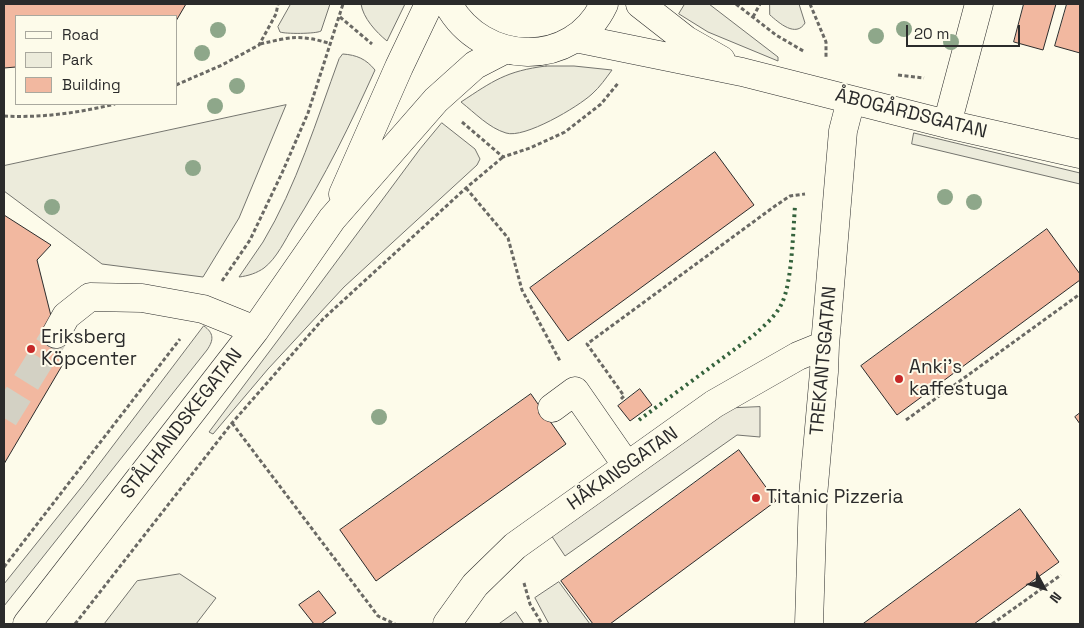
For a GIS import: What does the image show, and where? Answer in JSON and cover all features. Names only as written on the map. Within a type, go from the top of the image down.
[{"type":"street","name":"STÅLHANDSKEGATAN","points":[[332,219],[429,4]]},
{"type":"street","points":[[448,4],[470,32],[492,46],[519,52],[540,51],[561,45],[574,38],[593,20],[604,4]]},
{"type":"street","name":"ÅBOGÅRDSGATAN","points":[[640,4],[686,40],[742,72]]},
{"type":"street","points":[[947,124],[979,4]]},
{"type":"street","name":"ÅBOGÅRDSGATAN","points":[[574,38],[742,72],[947,124],[1080,154]]},
{"type":"street","name":"STÅLHANDSKEGATAN","points":[[27,624],[255,330],[332,219],[436,100],[475,65],[504,50]]},
{"type":"street","name":"TREKANTSGATAN","points":[[809,624],[813,496],[825,345],[843,131],[851,100]]},
{"type":"street","points":[[56,334],[66,316],[90,297],[142,298],[203,309],[255,330]]},
{"type":"street","name":"HÅKANSGATAN","points":[[447,624],[475,585],[515,546],[714,404],[798,356],[825,345]]},
{"type":"street","points":[[552,408],[575,391],[627,466]]},
{"type":"path","points":[[259,45],[276,14],[278,4]]},
{"type":"path","points":[[343,4],[340,17],[399,68]]},
{"type":"path","points":[[736,4],[776,35],[805,52],[812,53]]},
{"type":"path","points":[[754,18],[760,4]]},
{"type":"path","points":[[810,4],[826,42],[826,57]]},
{"type":"path","points":[[178,84],[222,65],[259,45],[292,36],[331,44]]},
{"type":"path","points":[[75,624],[232,423],[323,319],[466,188],[503,158],[565,132],[601,104],[623,77],[640,51]]},
{"type":"path","points":[[819,55],[834,59]]},
{"type":"path","points":[[894,74],[916,76],[957,86]]},
{"type":"path","points":[[436,100],[503,158]]},
{"type":"path","points":[[4,116],[34,117],[110,105]]},
{"type":"path","points":[[466,188],[508,238],[522,290],[575,391]]},
{"type":"path","points":[[594,418],[624,396],[587,344],[790,196],[809,193],[838,193]]},
{"type":"path","points":[[906,420],[1080,294]]},
{"type":"path","points":[[232,423],[378,616],[395,624]]},
{"type":"path","points":[[992,624],[1061,575]]},
{"type":"green space","points":[[291,4],[330,4],[321,31],[313,33],[280,32],[278,27]]},
{"type":"green space","points":[[361,4],[405,4],[387,41],[371,24],[364,14]]},
{"type":"green space","points":[[685,4],[709,4],[778,57],[778,61],[708,32],[679,14]]},
{"type":"green space","points":[[770,4],[799,4],[805,23],[797,29],[788,28],[770,15]]},
{"type":"green space","points":[[343,54],[361,58],[375,70],[366,90],[327,169],[277,254],[261,270],[239,277],[263,242],[286,199],[339,59]]},
{"type":"green space","points":[[546,66],[574,66],[612,70],[585,100],[550,121],[514,134],[494,128],[461,102],[500,78],[520,71]]},
{"type":"green space","points":[[286,105],[239,218],[203,277],[102,264],[4,191],[4,166]]},
{"type":"green space","points":[[442,123],[475,149],[480,159],[477,165],[344,287],[268,369],[213,434],[209,432],[420,149]]},
{"type":"green space","points":[[914,133],[1080,173],[1080,184],[912,144]]},
{"type":"green space","points":[[204,326],[210,331],[212,337],[207,350],[4,606],[4,584],[84,484]]},
{"type":"green space","points":[[180,574],[216,598],[196,624],[104,624],[137,581]]},
{"type":"green space","points":[[559,582],[590,624],[549,624],[535,598]]},
{"type":"shaded area","points":[[760,407],[760,437],[737,435],[565,556],[551,535],[732,408]]},
{"type":"shaded area","points":[[516,612],[524,624],[499,624]]},
{"type":"building","points":[[4,4],[186,4],[178,18],[178,15],[15,15],[15,67],[4,68]]},
{"type":"building","points":[[1024,4],[1056,4],[1043,50],[1014,42]]},
{"type":"building","points":[[1067,4],[1080,4],[1080,53],[1055,46]]},
{"type":"building","points":[[715,152],[754,205],[568,341],[530,288]]},
{"type":"building","name":"Eriksberg Köpcenter","points":[[4,215],[51,245],[37,260],[63,364],[4,464]]},
{"type":"building","points":[[1047,229],[1080,274],[1080,280],[897,415],[861,366]]},
{"type":"building","points":[[640,389],[652,405],[630,421],[618,406]]},
{"type":"building","points":[[531,394],[566,444],[376,581],[340,530]]},
{"type":"building","points":[[1080,413],[1080,424],[1075,417]]},
{"type":"building","points":[[739,450],[776,501],[610,624],[593,624],[561,581]]},
{"type":"building","points":[[1020,509],[1059,562],[974,624],[863,624]]},
{"type":"building","points":[[319,591],[336,613],[321,624],[314,624],[299,605]]},
{"type":"tunnel","points":[[4,418],[56,334]]},
{"type":"hedge","points":[[639,420],[754,335],[770,321],[782,303],[788,283],[792,256],[795,206]]},
{"type":"place","name":"Eriksberg Köpcenter","points":[[31,349]]},
{"type":"place","name":"Anki's kaffestuga","points":[[899,379]]},
{"type":"place","name":"Titanic Pizzeria","points":[[756,498]]}]
